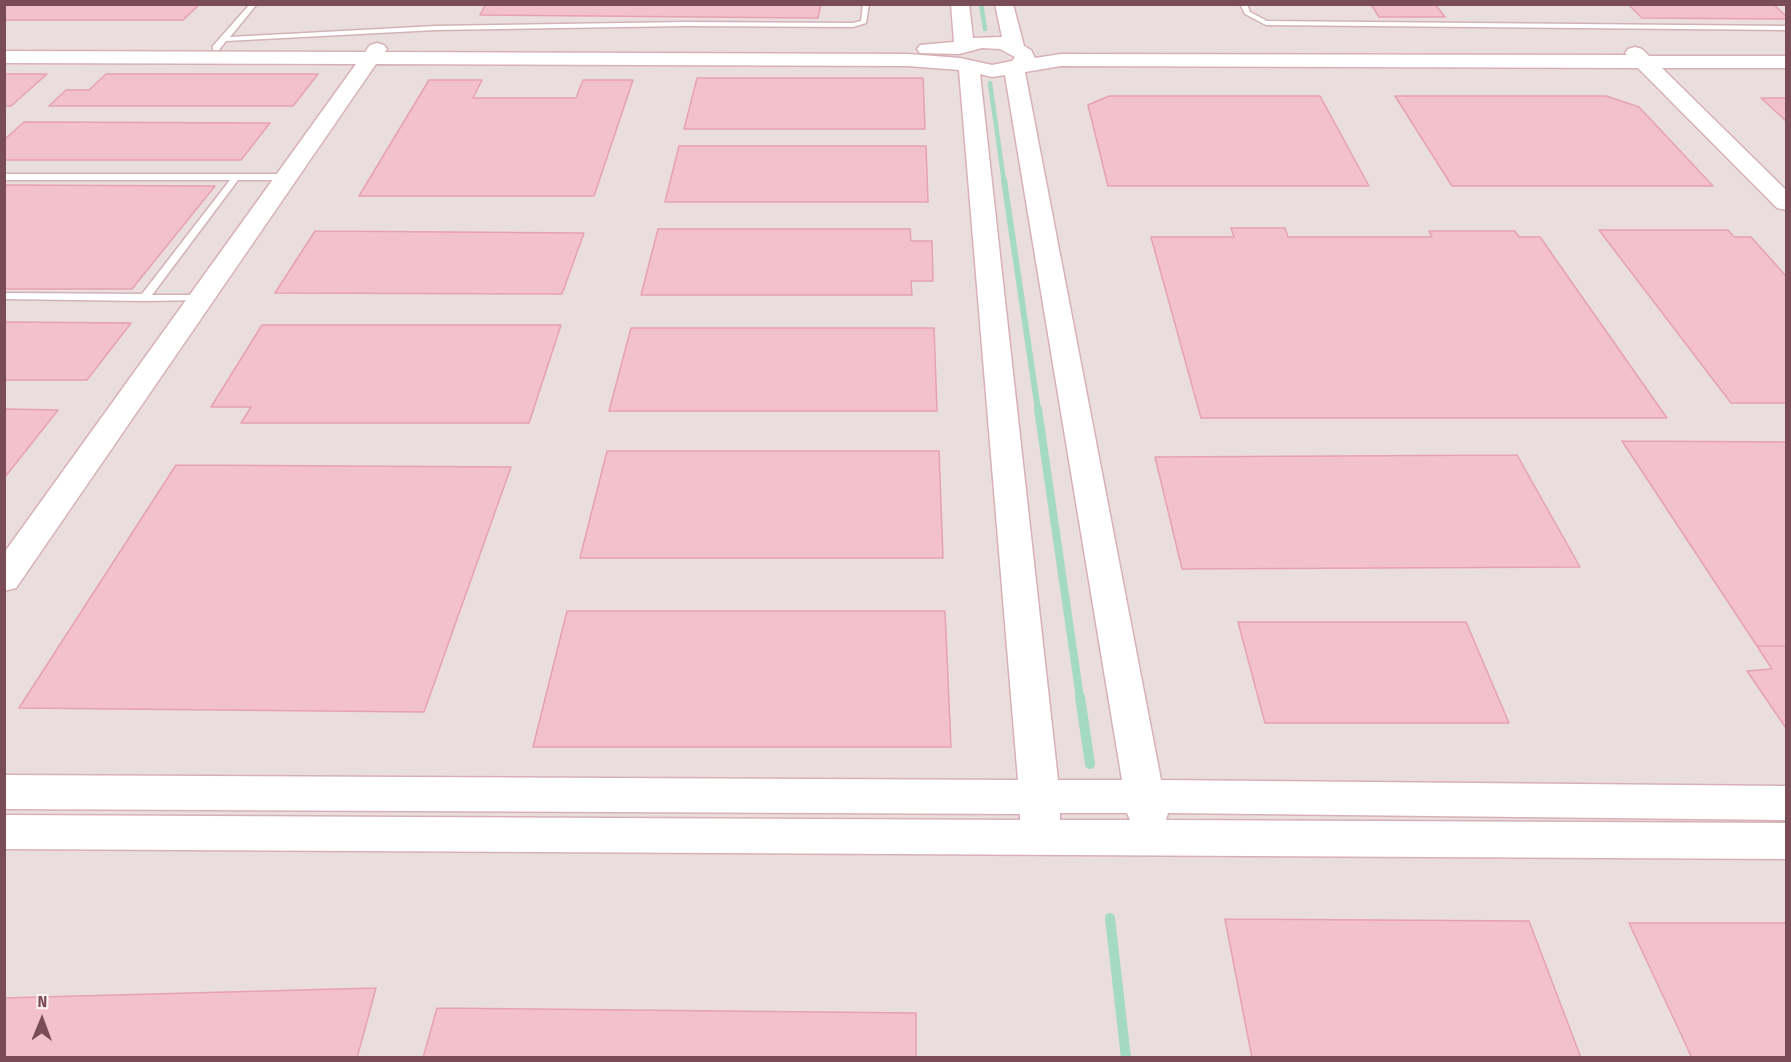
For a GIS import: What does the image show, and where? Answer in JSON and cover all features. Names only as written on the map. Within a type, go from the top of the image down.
[{"type":"street","points":[[960,4],[963,56],[980,199],[1040,797],[1039,837]]},
{"type":"street","points":[[1004,4],[1016,57],[1153,838]]},
{"type":"street","points":[[4,57],[374,53],[908,60],[963,56],[993,42],[1016,57],[1061,60],[1639,57],[1786,52]]},
{"type":"street","points":[[4,47],[220,43],[374,53]]},
{"type":"street","points":[[4,579],[374,53]]},
{"type":"street","points":[[963,56],[992,71],[1016,57]]},
{"type":"street","points":[[1639,57],[1786,62]]},
{"type":"street","points":[[1639,57],[1786,203]]},
{"type":"street","points":[[4,792],[1144,796],[1786,803]]},
{"type":"street","points":[[4,832],[1786,841]]},
{"type":"lane","points":[[220,43],[254,4]]},
{"type":"lane","points":[[220,43],[436,28],[685,24],[854,25],[864,22],[866,4]]},
{"type":"lane","points":[[1243,4],[1247,13],[1266,23],[1786,28]]},
{"type":"lane","points":[[4,177],[287,177]]},
{"type":"lane","points":[[144,298],[236,177]]},
{"type":"lane","points":[[4,296],[202,298]]},
{"type":"shaded area","points":[[5,5],[1786,5],[1786,1057],[5,1057]]},
{"type":"building","points":[[4,4],[200,4],[183,20],[4,20]]},
{"type":"building","points":[[486,4],[821,4],[818,18],[480,15]]},
{"type":"building","points":[[1371,4],[1435,4],[1445,17],[1379,17]]},
{"type":"building","points":[[1628,4],[1773,4],[1786,16],[1786,19],[1642,18]]},
{"type":"building","points":[[4,74],[47,74],[11,106],[4,106]]},
{"type":"building","points":[[106,74],[318,74],[293,106],[49,106],[66,90],[89,90]]},
{"type":"building","points":[[697,78],[923,78],[925,129],[684,129]]},
{"type":"building","points":[[429,80],[482,80],[473,98],[576,98],[583,80],[633,80],[594,196],[359,196]]},
{"type":"building","points":[[1109,96],[1320,96],[1369,186],[1108,186],[1088,105]]},
{"type":"building","points":[[1395,96],[1606,96],[1639,107],[1713,186],[1452,186]]},
{"type":"building","points":[[1761,98],[1786,98],[1786,121]]},
{"type":"building","points":[[24,122],[270,123],[241,160],[4,160],[4,140]]},
{"type":"building","points":[[679,146],[926,146],[928,202],[665,202]]},
{"type":"building","points":[[4,185],[215,186],[132,289],[4,289]]},
{"type":"building","points":[[1231,228],[1285,228],[1288,237],[1432,237],[1429,231],[1515,231],[1519,237],[1540,237],[1667,418],[1201,418],[1151,237],[1234,237]]},
{"type":"building","points":[[658,229],[910,229],[911,241],[932,241],[933,281],[911,281],[912,295],[641,295]]},
{"type":"building","points":[[1599,230],[1728,230],[1734,237],[1751,237],[1786,276],[1786,403],[1731,403]]},
{"type":"building","points":[[315,231],[584,233],[562,294],[275,293]]},
{"type":"building","points":[[4,322],[131,323],[87,380],[4,380]]},
{"type":"building","points":[[262,325],[561,325],[529,423],[241,423],[251,407],[211,407]]},
{"type":"building","points":[[631,328],[934,328],[937,411],[609,411]]},
{"type":"building","points":[[4,409],[58,410],[5,477],[4,477]]},
{"type":"building","points":[[1622,441],[1786,442],[1786,646],[1757,646]]},
{"type":"building","points":[[607,451],[939,451],[943,558],[580,558]]},
{"type":"building","points":[[1517,455],[1580,567],[1182,569],[1155,457]]},
{"type":"building","points":[[176,465],[511,467],[424,712],[19,708]]},
{"type":"building","points":[[567,611],[945,611],[951,747],[533,747]]},
{"type":"building","points":[[1238,622],[1466,622],[1509,723],[1265,723]]},
{"type":"building","points":[[1757,646],[1786,646],[1786,728],[1747,671],[1772,669]]},
{"type":"building","points":[[1225,919],[1529,921],[1581,1058],[1252,1058]]},
{"type":"building","points":[[1629,923],[1786,923],[1786,1058],[1692,1058]]},
{"type":"building","points":[[376,988],[357,1058],[4,1058],[4,998]]},
{"type":"building","points":[[437,1008],[916,1013],[916,1058],[423,1058]]},
{"type":"waterway","points":[[981,4],[985,29]]},
{"type":"waterway","points":[[990,83],[1004,182]]},
{"type":"waterway","points":[[1004,180],[1038,410]]},
{"type":"waterway","points":[[1038,409],[1080,698]]},
{"type":"waterway","points":[[1080,697],[1090,764]]},
{"type":"waterway","points":[[1110,918],[1126,1058]]}]
